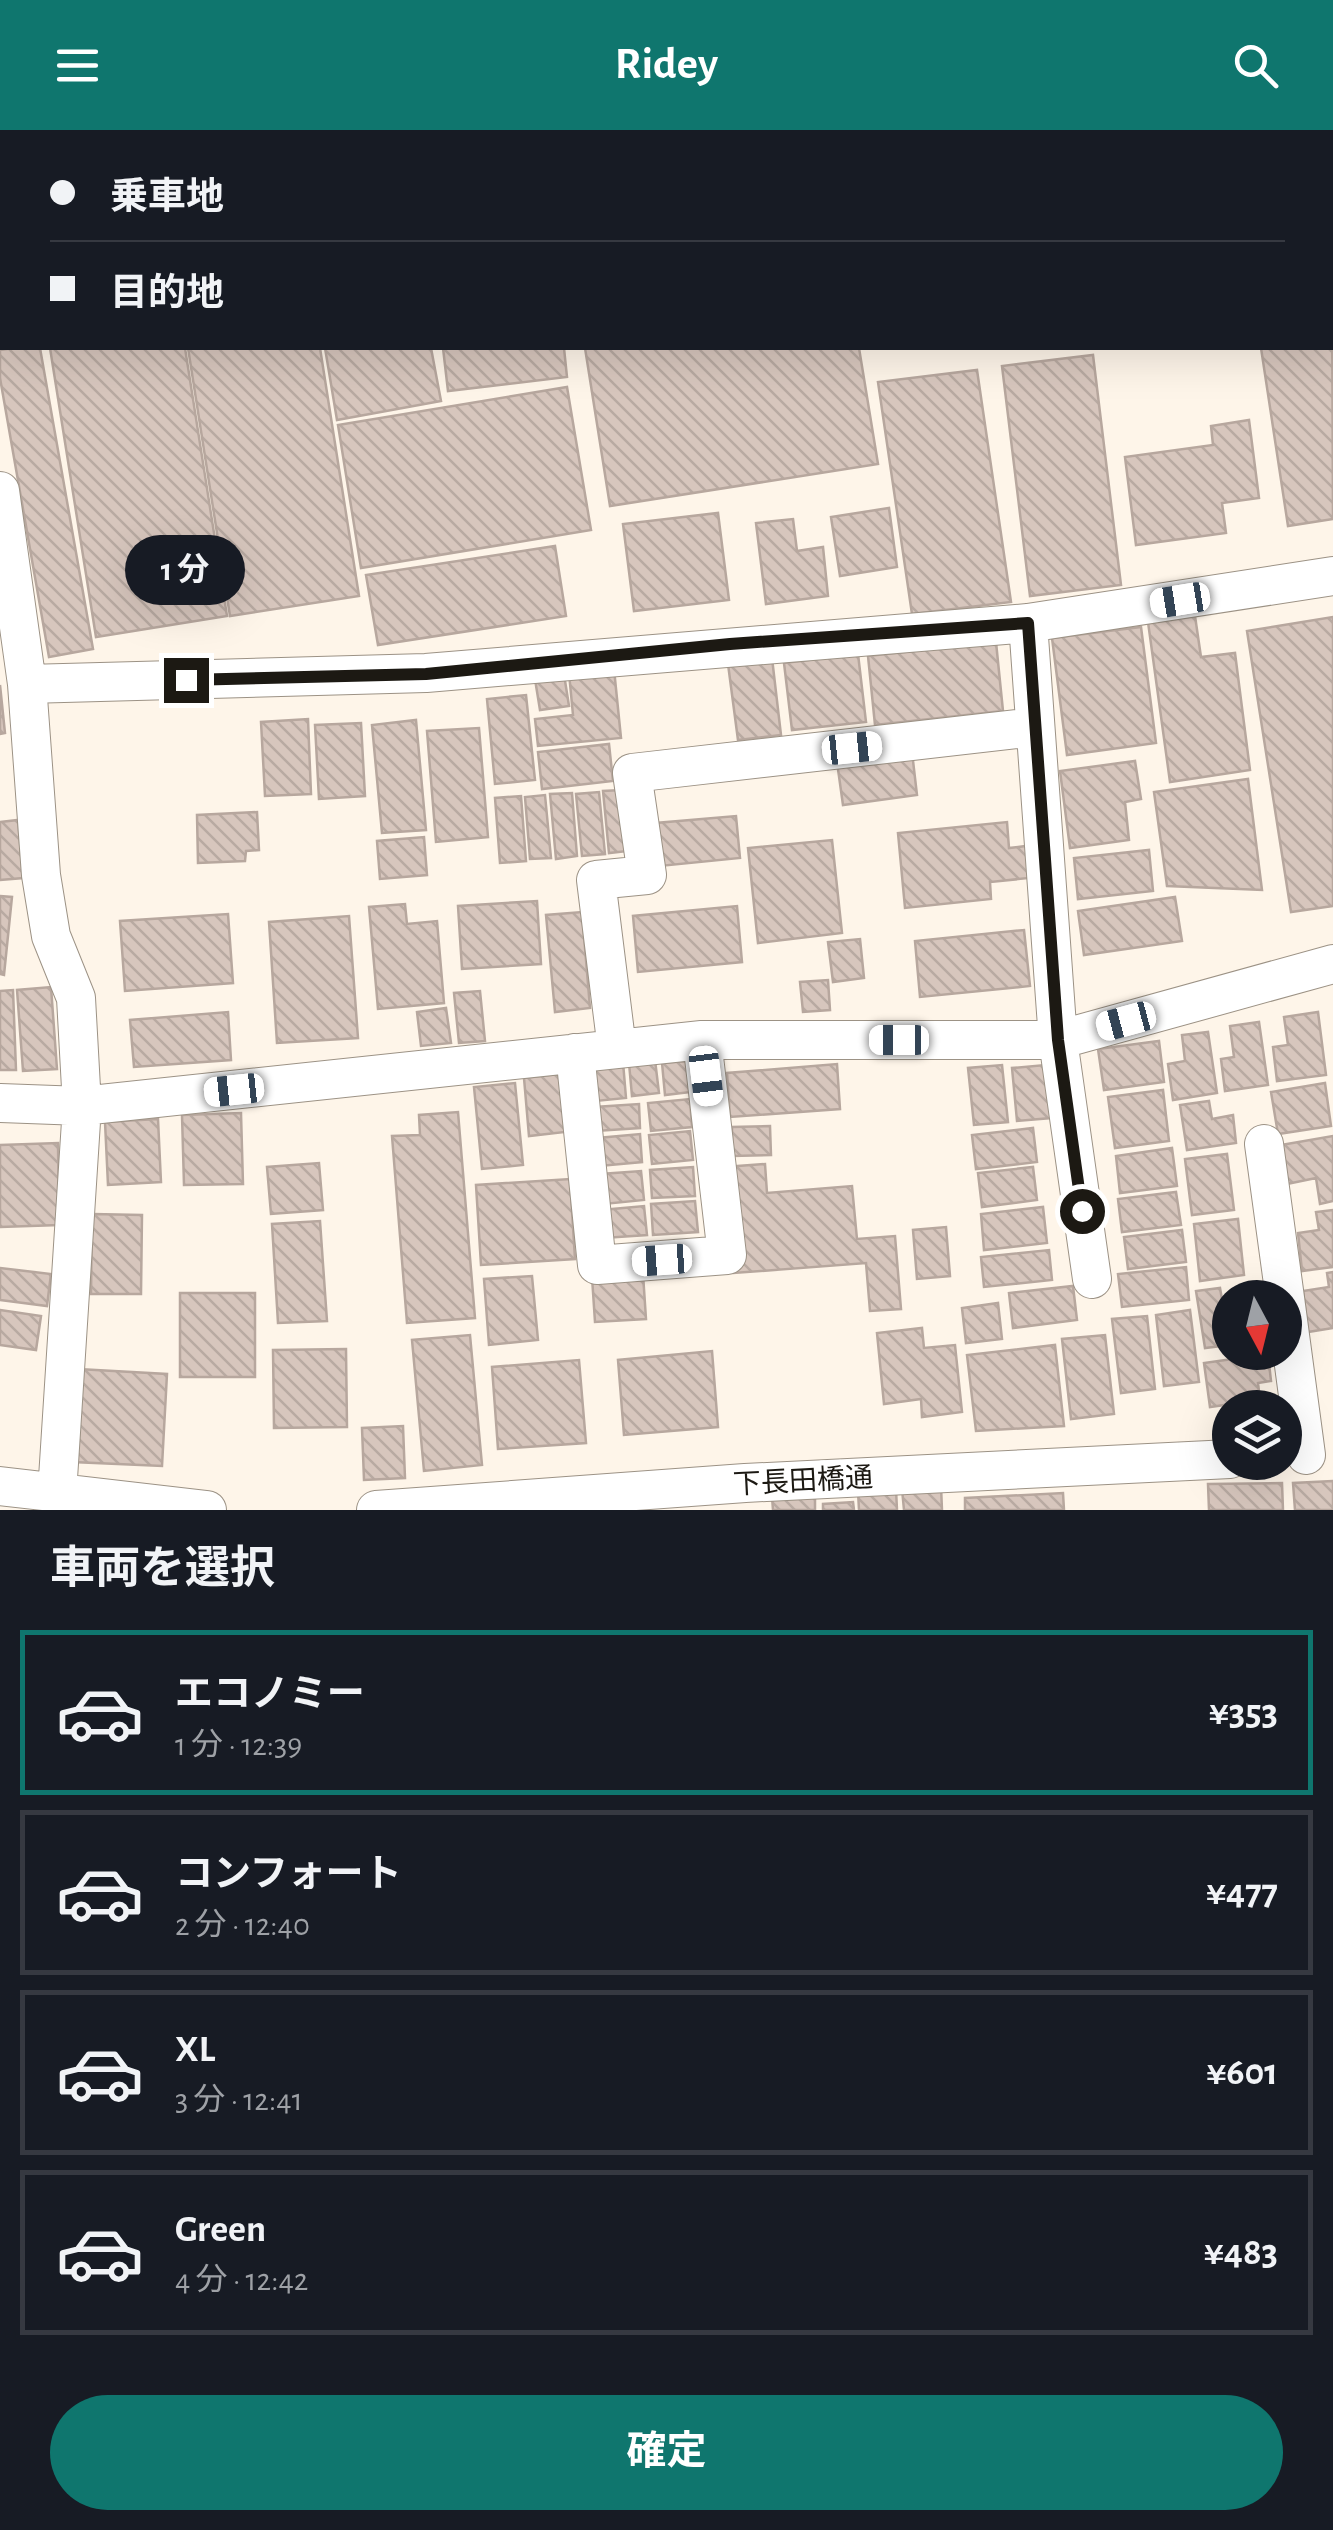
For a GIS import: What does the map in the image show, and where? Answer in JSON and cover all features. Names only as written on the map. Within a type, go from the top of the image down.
[{"type":"street","points":[[0,492],[26,684],[41,875],[52,936],[76,998],[82,1106],[56,1494]]},
{"type":"street","points":[[26,684],[426,674],[730,644],[1028,623],[1333,576]]},
{"type":"street","points":[[1028,623],[1058,1040],[1092,1279]]},
{"type":"street","points":[[617,1049],[596,880],[647,875],[632,773],[1035,728]]},
{"type":"street","points":[[0,1104],[82,1106],[702,1040],[1058,1040],[1333,964]]},
{"type":"street","points":[[576,1053],[597,1265],[727,1255],[702,1040]]},
{"type":"street","points":[[1264,1144],[1283,1280]]},
{"type":"street","points":[[1296,1370],[1308,1455]]},
{"type":"street","name":"下長田橋通","points":[[376,1510],[746,1496],[1212,1460]]},
{"type":"street","points":[[0,1486],[208,1510]]},
{"type":"building","points":[[0,350],[40,350],[93,649],[49,657],[0,378]]},
{"type":"building","points":[[50,350],[185,350],[227,616],[96,637]]},
{"type":"building","points":[[188,350],[320,350],[359,596],[230,616]]},
{"type":"building","points":[[325,350],[431,350],[441,401],[337,420]]},
{"type":"building","points":[[443,350],[564,350],[567,377],[448,391]]},
{"type":"building","points":[[585,350],[859,350],[878,464],[610,506]]},
{"type":"building","points":[[1261,350],[1332,350],[1333,519],[1288,526]]},
{"type":"building","points":[[1093,355],[1121,585],[1030,596],[1002,366]]},
{"type":"building","points":[[977,370],[1011,602],[912,614],[878,382]]},
{"type":"building","points":[[567,387],[591,530],[361,568],[338,425]]},
{"type":"building","points":[[1249,420],[1259,498],[1222,503],[1226,533],[1136,545],[1125,457],[1213,445],[1211,426]]},
{"type":"building","points":[[889,508],[897,567],[840,576],[831,517]]},
{"type":"building","points":[[718,513],[729,600],[634,611],[623,524]]},
{"type":"building","points":[[793,519],[797,551],[823,547],[828,596],[766,604],[756,523]]},
{"type":"building","points":[[555,546],[566,616],[378,645],[366,575]]},
{"type":"building","points":[[1195,616],[1201,657],[1235,653],[1250,770],[1170,782],[1148,622]]},
{"type":"building","points":[[1333,617],[1333,906],[1291,912],[1247,631]]},
{"type":"building","points":[[1141,627],[1156,743],[1067,755],[1052,638]]},
{"type":"building","points":[[996,642],[1003,711],[875,725],[868,656]]},
{"type":"building","points":[[858,654],[866,722],[792,730],[784,663]]},
{"type":"building","points":[[772,658],[781,735],[738,740],[728,664]]},
{"type":"building","points":[[563,668],[569,706],[540,710],[534,673]]},
{"type":"building","points":[[614,669],[621,738],[538,746],[535,719],[573,715],[569,673]]},
{"type":"building","points":[[0,685],[5,733],[0,734]]},
{"type":"building","points":[[526,695],[535,780],[495,784],[487,699]]},
{"type":"building","points":[[308,719],[311,794],[265,796],[261,722]]},
{"type":"building","points":[[416,720],[426,830],[382,833],[372,725]]},
{"type":"building","points":[[361,723],[365,796],[319,799],[315,725]]},
{"type":"building","points":[[479,728],[488,837],[436,842],[427,731]]},
{"type":"building","points":[[609,744],[613,781],[542,789],[538,752]]},
{"type":"building","points":[[912,752],[917,795],[843,805],[837,762]]},
{"type":"building","points":[[1135,761],[1141,799],[1125,802],[1129,840],[1070,848],[1060,771]]},
{"type":"building","points":[[1248,779],[1262,890],[1167,886],[1154,792]]},
{"type":"building","points":[[622,790],[628,851],[609,853],[603,791]]},
{"type":"building","points":[[599,792],[605,854],[582,856],[576,794]]},
{"type":"building","points":[[572,793],[577,856],[556,859],[550,794]]},
{"type":"building","points":[[545,795],[551,858],[530,859],[525,797]]},
{"type":"building","points":[[521,796],[526,861],[500,863],[495,798]]},
{"type":"building","points":[[257,812],[259,850],[246,851],[245,861],[198,863],[197,815]]},
{"type":"building","points":[[736,816],[740,858],[660,866],[656,823]]},
{"type":"building","points":[[18,820],[23,878],[0,880],[0,822]]},
{"type":"building","points":[[1007,822],[1009,848],[1026,846],[1029,878],[990,882],[991,899],[905,908],[898,833]]},
{"type":"building","points":[[424,837],[427,875],[380,879],[377,841]]},
{"type":"building","points":[[832,840],[842,933],[758,943],[748,848]]},
{"type":"building","points":[[1149,850],[1153,891],[1078,899],[1074,858]]},
{"type":"building","points":[[0,896],[12,897],[4,975],[0,974]]},
{"type":"building","points":[[1175,897],[1182,941],[1084,955],[1078,911]]},
{"type":"building","points":[[537,901],[541,964],[462,969],[458,906]]},
{"type":"building","points":[[405,904],[407,924],[437,921],[444,1003],[378,1009],[369,907]]},
{"type":"building","points":[[737,906],[742,962],[638,972],[633,916]]},
{"type":"building","points":[[582,912],[590,1008],[555,1012],[546,915]]},
{"type":"building","points":[[228,914],[233,983],[125,991],[120,921]]},
{"type":"building","points":[[349,916],[358,1038],[277,1043],[269,922]]},
{"type":"building","points":[[1024,930],[1030,986],[920,997],[915,941]]},
{"type":"building","points":[[860,939],[864,978],[833,982],[828,942]]},
{"type":"building","points":[[828,980],[830,1010],[803,1012],[800,982]]},
{"type":"building","points":[[51,987],[57,1069],[23,1071],[17,990]]},
{"type":"building","points":[[13,990],[16,1070],[0,1070],[0,991]]},
{"type":"building","points":[[480,991],[485,1041],[459,1043],[454,993]]},
{"type":"building","points":[[446,1008],[451,1043],[421,1046],[417,1012]]},
{"type":"building","points":[[228,1012],[231,1060],[134,1067],[130,1020]]},
{"type":"building","points":[[1318,1012],[1326,1075],[1277,1081],[1273,1047],[1288,1045],[1284,1017]]},
{"type":"building","points":[[1259,1022],[1268,1085],[1225,1091],[1221,1059],[1234,1057],[1230,1026]]},
{"type":"building","points":[[1208,1032],[1217,1093],[1173,1100],[1168,1064],[1185,1061],[1182,1035]]},
{"type":"building","points":[[1159,1041],[1164,1082],[1104,1090],[1098,1049]]},
{"type":"building","points":[[655,1060],[659,1093],[632,1096],[629,1063]]},
{"type":"building","points":[[688,1061],[691,1092],[665,1095],[662,1063]]},
{"type":"building","points":[[623,1062],[626,1098],[596,1101],[593,1065]]},
{"type":"building","points":[[837,1064],[840,1109],[730,1117],[727,1073]]},
{"type":"building","points":[[1002,1065],[1008,1122],[974,1125],[968,1068]]},
{"type":"building","points":[[1045,1065],[1051,1118],[1017,1121],[1012,1068]]},
{"type":"building","points":[[559,1074],[565,1132],[529,1136],[524,1078]]},
{"type":"building","points":[[515,1083],[523,1165],[482,1169],[474,1087]]},
{"type":"building","points":[[1325,1083],[1331,1126],[1278,1134],[1271,1092]]},
{"type":"building","points":[[1163,1090],[1169,1141],[1115,1148],[1108,1097]]},
{"type":"building","points":[[690,1099],[692,1127],[651,1131],[648,1103]]},
{"type":"building","points":[[1209,1101],[1212,1119],[1233,1115],[1236,1143],[1187,1150],[1180,1105]]},
{"type":"building","points":[[639,1104],[640,1128],[596,1131],[595,1107]]},
{"type":"building","points":[[458,1112],[475,1318],[407,1323],[392,1136],[420,1135],[419,1115]]},
{"type":"building","points":[[241,1113],[243,1184],[184,1185],[182,1115]]},
{"type":"building","points":[[158,1119],[161,1182],[108,1185],[105,1122]]},
{"type":"building","points":[[770,1126],[771,1155],[732,1156],[732,1127]]},
{"type":"building","points":[[1033,1128],[1037,1162],[976,1169],[972,1135]]},
{"type":"building","points":[[690,1131],[693,1160],[652,1164],[649,1135]]},
{"type":"building","points":[[640,1134],[642,1162],[600,1166],[598,1138]]},
{"type":"building","points":[[1333,1136],[1333,1201],[1320,1204],[1316,1178],[1287,1184],[1281,1145]]},
{"type":"building","points":[[58,1143],[59,1225],[0,1227],[0,1145]]},
{"type":"building","points":[[1172,1148],[1177,1186],[1120,1193],[1116,1156]]},
{"type":"building","points":[[1227,1154],[1234,1210],[1192,1215],[1185,1159]]},
{"type":"building","points":[[319,1163],[323,1210],[271,1214],[267,1167]]},
{"type":"building","points":[[765,1164],[767,1193],[852,1186],[857,1239],[895,1236],[901,1309],[870,1311],[866,1263],[734,1273],[725,1167]]},
{"type":"building","points":[[693,1167],[695,1196],[652,1198],[650,1170]]},
{"type":"building","points":[[1033,1167],[1037,1200],[982,1207],[978,1173]]},
{"type":"building","points":[[641,1171],[644,1200],[604,1204],[601,1174]]},
{"type":"building","points":[[570,1179],[575,1259],[481,1265],[476,1185]]},
{"type":"building","points":[[1176,1192],[1181,1225],[1122,1232],[1118,1199]]},
{"type":"building","points":[[695,1201],[698,1232],[653,1235],[651,1204]]},
{"type":"building","points":[[644,1206],[647,1235],[604,1238],[602,1210]]},
{"type":"building","points":[[1043,1207],[1047,1243],[984,1250],[981,1214]]},
{"type":"building","points":[[1333,1210],[1333,1267],[1302,1271],[1298,1233],[1319,1230],[1316,1212]]},
{"type":"building","points":[[92,1214],[142,1215],[141,1294],[91,1294]]},
{"type":"building","points":[[1238,1219],[1244,1275],[1200,1281],[1194,1224]]},
{"type":"building","points":[[320,1221],[327,1321],[278,1323],[272,1224]]},
{"type":"building","points":[[946,1227],[950,1276],[917,1279],[913,1230]]},
{"type":"building","points":[[1182,1230],[1186,1262],[1128,1269],[1124,1237]]},
{"type":"building","points":[[1049,1250],[1052,1280],[984,1287],[981,1257]]},
{"type":"building","points":[[1186,1267],[1189,1300],[1122,1307],[1118,1274]]},
{"type":"building","points":[[0,1268],[51,1274],[47,1306],[0,1300]]},
{"type":"building","points":[[1333,1272],[1333,1328],[1308,1332],[1303,1291],[1329,1287],[1327,1273]]},
{"type":"building","points":[[643,1274],[646,1319],[595,1322],[592,1277]]},
{"type":"building","points":[[532,1276],[538,1340],[489,1345],[484,1279]]},
{"type":"building","points":[[1073,1286],[1077,1320],[1013,1328],[1009,1293]]},
{"type":"building","points":[[1212,1289],[1212,1347],[1205,1348],[1196,1291]]},
{"type":"building","points":[[180,1293],[255,1293],[255,1377],[180,1377]]},
{"type":"building","points":[[998,1303],[1002,1339],[966,1343],[962,1308]]},
{"type":"building","points":[[0,1310],[41,1316],[36,1350],[0,1345]]},
{"type":"building","points":[[1190,1310],[1199,1382],[1164,1386],[1156,1315]]},
{"type":"building","points":[[1147,1316],[1155,1389],[1121,1393],[1112,1319]]},
{"type":"building","points":[[922,1328],[924,1348],[955,1345],[962,1412],[922,1417],[921,1399],[884,1404],[877,1333]]},
{"type":"building","points":[[470,1335],[482,1465],[424,1471],[412,1340]]},
{"type":"building","points":[[1105,1335],[1114,1414],[1071,1419],[1062,1339]]},
{"type":"building","points":[[1055,1345],[1064,1426],[976,1431],[967,1355]]},
{"type":"building","points":[[346,1349],[347,1427],[274,1428],[273,1350]]},
{"type":"building","points":[[712,1351],[718,1427],[624,1435],[618,1360]]},
{"type":"building","points":[[579,1360],[586,1443],[498,1449],[492,1367]]},
{"type":"building","points":[[1212,1362],[1212,1370],[1270,1370],[1271,1381],[1258,1383],[1259,1390],[1212,1390],[1210,1407],[1204,1363]]},
{"type":"building","points":[[78,1369],[167,1374],[162,1466],[73,1462]]},
{"type":"building","points":[[403,1426],[405,1478],[364,1480],[362,1428]]},
{"type":"building","points":[[1333,1481],[1333,1510],[1295,1510],[1293,1483]]},
{"type":"building","points":[[1282,1483],[1283,1510],[1209,1510],[1208,1484]]},
{"type":"building","points":[[941,1486],[942,1510],[904,1510],[902,1489]]},
{"type":"building","points":[[896,1489],[897,1510],[859,1510],[858,1491]]},
{"type":"building","points":[[1063,1493],[1064,1510],[965,1510],[965,1498]]},
{"type":"building","points":[[815,1495],[815,1510],[773,1510],[772,1497]]},
{"type":"building","points":[[853,1502],[854,1510],[823,1510],[823,1504]]},
{"type":"route","points":[[186,680],[426,674],[730,644],[1028,623],[1058,1040],[1082,1211]]}]
